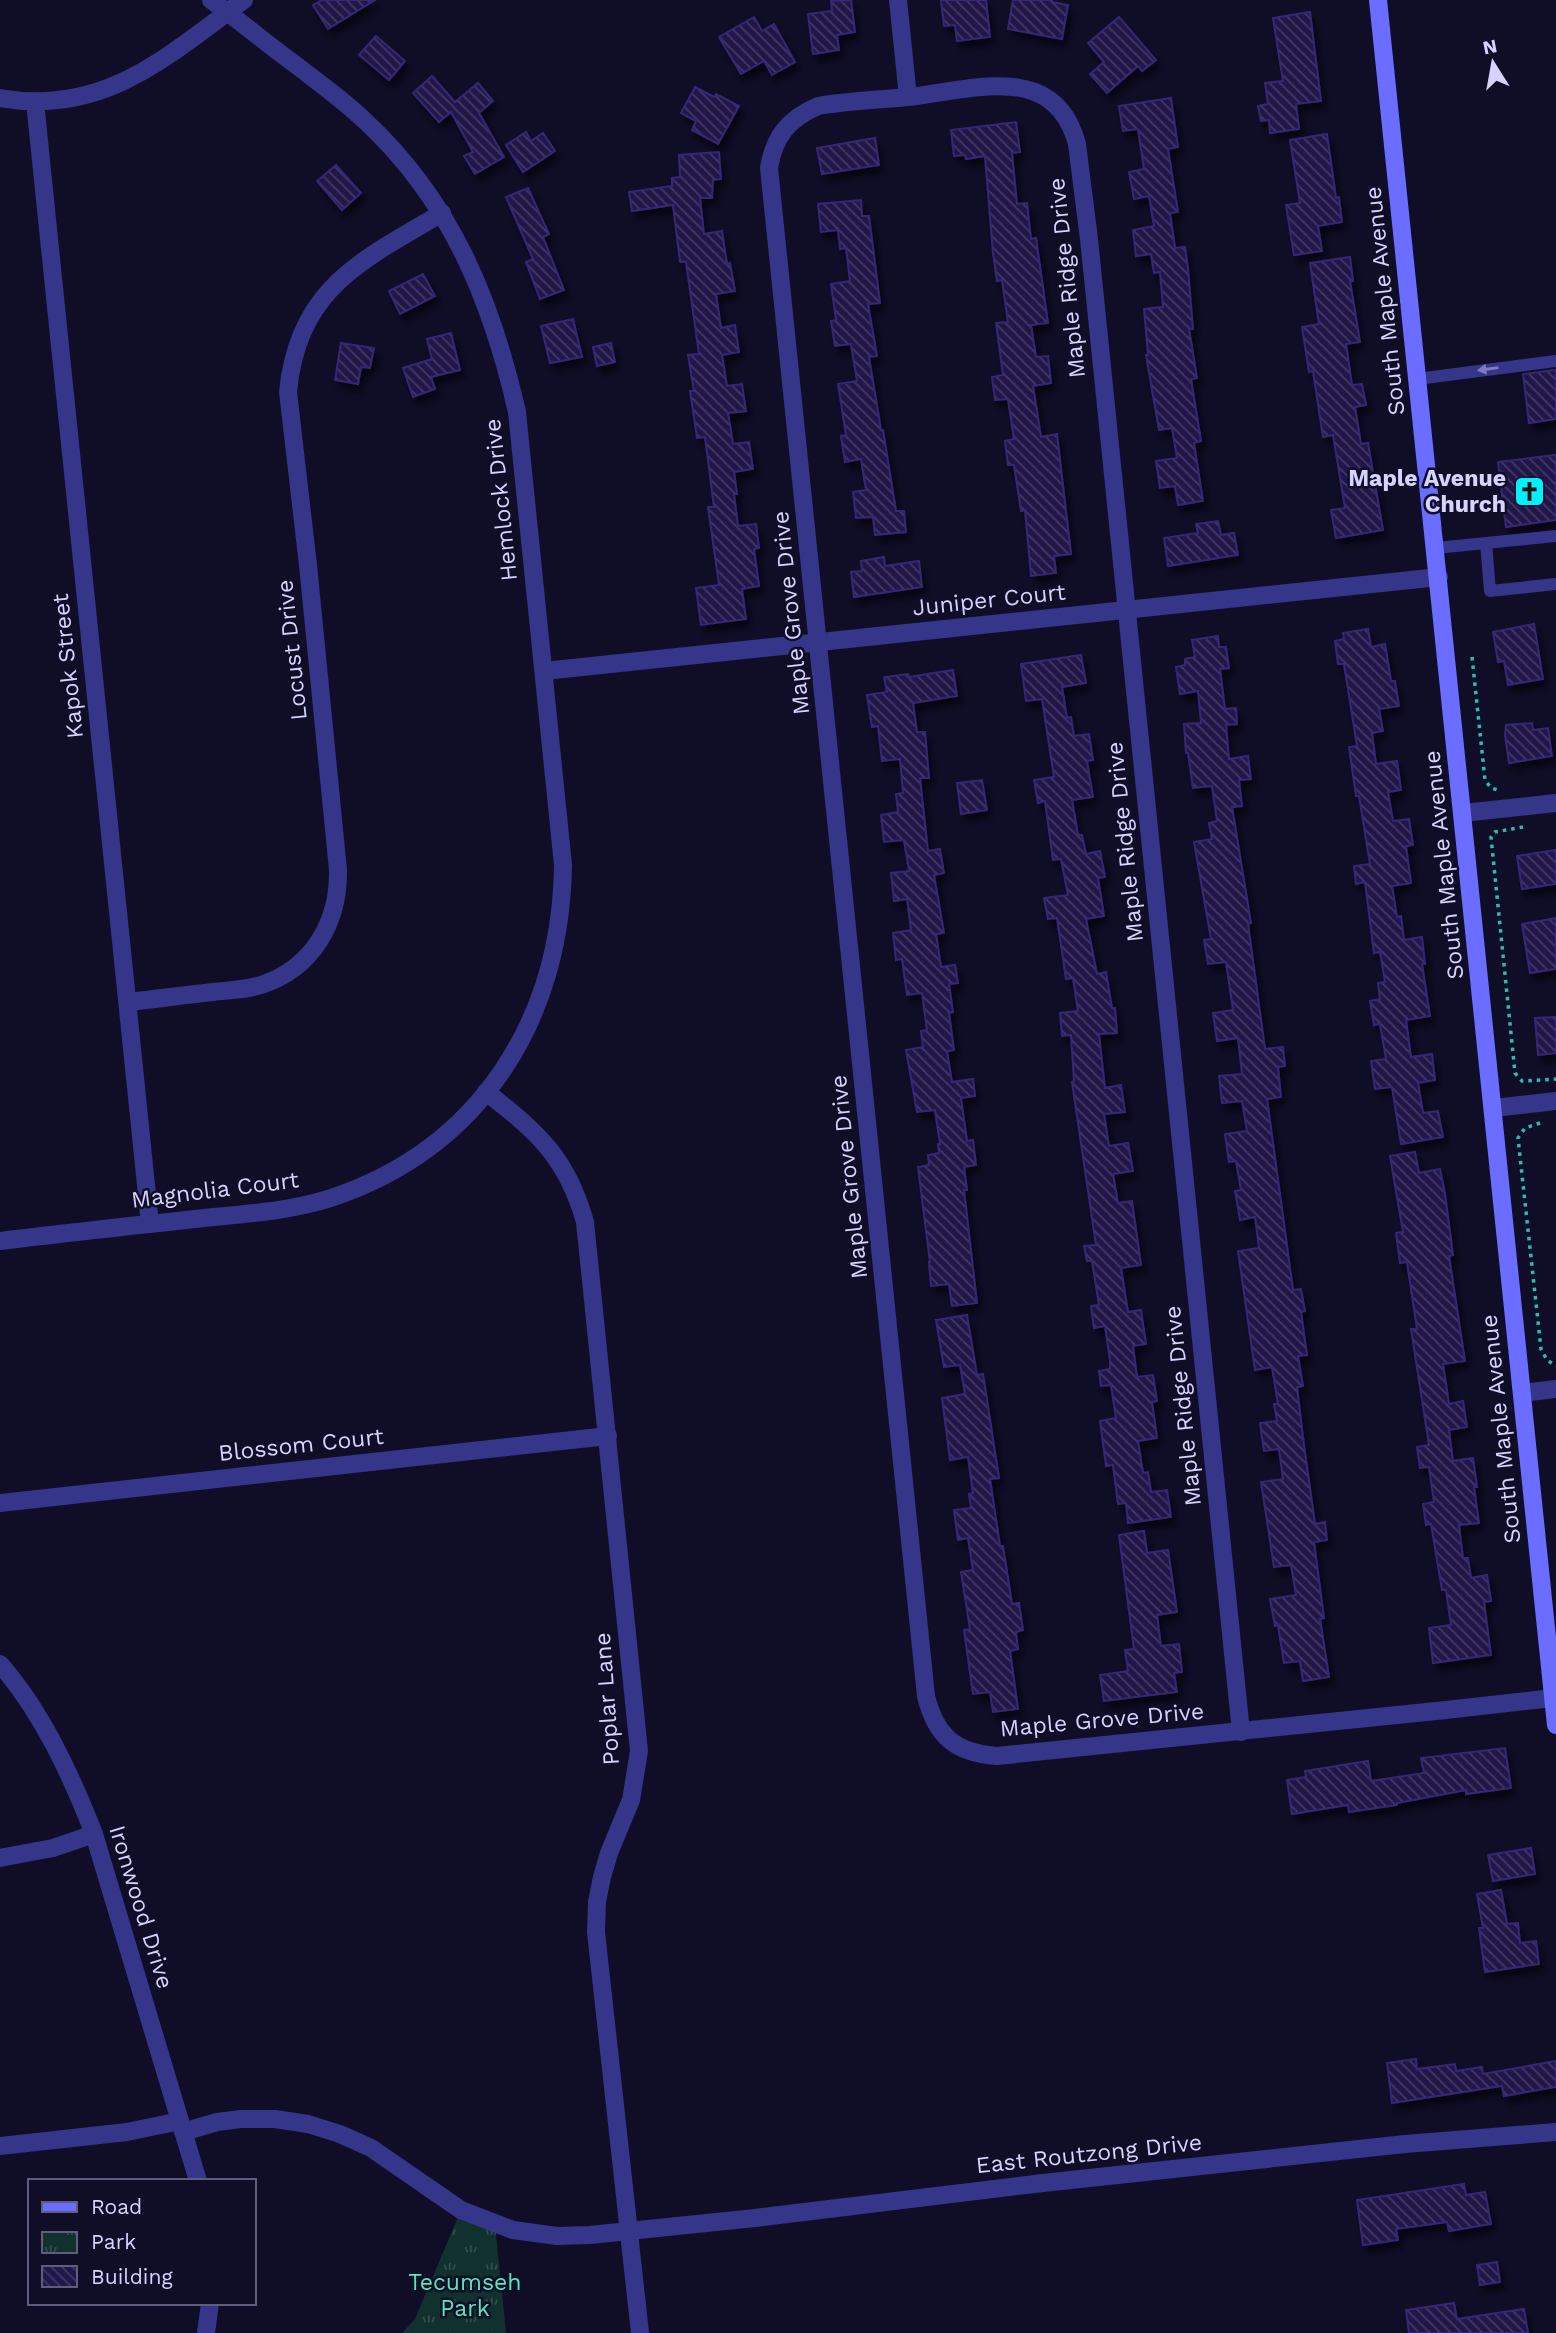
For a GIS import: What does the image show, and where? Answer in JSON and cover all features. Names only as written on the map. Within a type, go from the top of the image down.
[{"type":"main road","name":"South Maple Avenue","points":[[1378,0],[1437,548],[1556,1725]]},
{"type":"street","name":"Hemlock Drive","points":[[211,0],[331,91],[364,120],[406,164],[442,213],[459,242],[485,300],[502,351],[517,412],[563,865],[560,922],[541,999],[523,1038],[486,1092]]},
{"type":"street","points":[[0,99],[35,102],[80,97],[124,83],[244,0]]},
{"type":"street","points":[[898,0],[908,97]]},
{"type":"street","name":"Maple Ridge Drive","points":[[908,97],[992,87],[1022,88],[1053,102],[1065,114],[1077,144],[1089,239],[1241,1732]]},
{"type":"street","name":"Maple Grove Drive","points":[[908,97],[826,105],[801,114],[788,124],[778,137],[769,168],[930,1714],[953,1744],[970,1752],[988,1755],[1241,1732],[1553,1698]]},
{"type":"street","name":"Kapok Street","points":[[35,102],[150,1224]]},
{"type":"street","name":"Locust Drive","points":[[128,1002],[250,987],[274,980],[303,961],[323,936],[331,920],[338,887],[338,870],[288,393],[289,375],[299,338],[310,317],[339,279],[365,259],[442,213]]},
{"type":"street","name":"Juniper Court","points":[[544,671],[1439,577]]},
{"type":"street","points":[[1464,813],[1556,803]]},
{"type":"street","name":"Magnolia Court","points":[[0,1241],[280,1210],[331,1198],[369,1183],[400,1166],[438,1140],[486,1092]]},
{"type":"street","name":"Poplar Lane","points":[[486,1092],[545,1142],[564,1168],[579,1200],[585,1222],[639,1751],[631,1800],[601,1877],[596,1932],[640,2333]]},
{"type":"street","points":[[1494,1108],[1556,1101]]},
{"type":"street","points":[[1522,1393],[1556,1390]]},
{"type":"street","name":"Blossom Court","points":[[0,1503],[608,1436]]},
{"type":"street","name":"Ironwood Drive","points":[[0,1664],[57,1751],[94,1834],[197,2179]]},
{"type":"street","points":[[0,1858],[53,1848],[94,1834]]},
{"type":"street","name":"East Routzong Drive","points":[[0,2146],[241,2119],[275,2119],[308,2124],[371,2148],[396,2163],[448,2203],[495,2225],[526,2233],[557,2236],[629,2231],[1405,2144],[1556,2132]]},
{"type":"street","points":[[206,2333],[210,2305]]},
{"type":"lane","points":[[1417,379],[1556,361]]},
{"type":"lane","points":[[1437,548],[1556,536]]},
{"type":"lane","points":[[1486,543],[1490,591],[1556,583]]},
{"type":"path","points":[[1472,657],[1485,780],[1491,788],[1499,790]]},
{"type":"path","points":[[1525,827],[1495,832],[1491,837],[1515,1073],[1522,1081],[1556,1079]]},
{"type":"path","points":[[1547,1122],[1525,1128],[1518,1138],[1541,1349],[1547,1360],[1556,1366]]},
{"type":"green space","name":"Tecumseh Park","points":[[461,2210],[495,2225],[506,2333],[402,2333],[415,2319]]},
{"type":"building","points":[[322,0],[375,0],[328,29],[313,5]]},
{"type":"building","points":[[851,0],[855,32],[837,35],[839,50],[813,54],[808,14],[832,11],[831,1]]},
{"type":"building","points":[[941,0],[986,0],[990,37],[957,41],[955,25],[944,26]]},
{"type":"building","points":[[1013,0],[1052,0],[1068,5],[1062,39],[1008,29]]},
{"type":"building","points":[[1310,12],[1321,101],[1296,104],[1299,129],[1270,133],[1269,120],[1261,121],[1258,106],[1268,104],[1265,83],[1283,81],[1273,18]]},
{"type":"building","points":[[754,17],[762,31],[774,24],[795,62],[772,75],[764,61],[741,74],[719,37]]},
{"type":"building","points":[[1119,17],[1156,60],[1142,71],[1138,66],[1107,93],[1090,74],[1104,62],[1088,43]]},
{"type":"building","points":[[376,36],[405,61],[389,80],[359,55]]},
{"type":"building","points":[[432,76],[455,102],[478,83],[493,101],[479,113],[504,157],[475,174],[464,156],[473,152],[451,112],[439,122],[413,93]]},
{"type":"building","points":[[695,87],[739,106],[718,144],[692,130],[696,121],[681,113]]},
{"type":"building","points":[[1171,98],[1178,147],[1168,149],[1178,212],[1170,213],[1175,248],[1185,247],[1188,268],[1193,329],[1189,329],[1197,378],[1191,379],[1201,441],[1194,443],[1203,501],[1178,505],[1175,486],[1160,488],[1156,461],[1177,458],[1172,428],[1159,430],[1146,355],[1144,309],[1163,307],[1160,272],[1154,273],[1151,254],[1136,256],[1133,230],[1154,226],[1149,196],[1134,199],[1129,172],[1144,169],[1138,129],[1123,131],[1119,106]]},
{"type":"building","points":[[1016,122],[1020,152],[1012,153],[1017,204],[1027,203],[1031,239],[1036,238],[1048,323],[1031,325],[1036,357],[1048,356],[1051,383],[1033,386],[1041,437],[1057,434],[1071,554],[1054,556],[1056,573],[1031,576],[1025,510],[1021,511],[1014,465],[1008,465],[1005,441],[1014,439],[1008,399],[995,400],[992,377],[1003,375],[996,323],[1008,322],[1002,280],[997,281],[993,253],[985,156],[966,159],[965,155],[954,156],[951,130]]},
{"type":"building","points":[[526,132],[531,141],[543,133],[555,151],[523,172],[506,145]]},
{"type":"building","points":[[1327,134],[1342,222],[1318,226],[1322,251],[1294,255],[1286,205],[1300,203],[1290,140]]},
{"type":"building","points":[[875,138],[879,165],[822,174],[817,148]]},
{"type":"building","points":[[719,152],[721,179],[713,180],[712,198],[700,198],[704,234],[722,231],[727,264],[730,263],[735,291],[716,294],[721,328],[735,325],[739,352],[722,355],[727,386],[742,384],[746,411],[728,413],[733,444],[749,442],[753,469],[734,472],[737,494],[734,494],[738,526],[756,524],[759,548],[754,549],[759,586],[742,589],[746,619],[701,625],[696,588],[719,585],[708,507],[714,507],[705,437],[697,438],[690,391],[694,391],[688,355],[699,354],[686,262],[680,262],[673,205],[632,211],[629,192],[672,186],[672,178],[680,177],[679,155]]},
{"type":"building","points":[[336,165],[361,193],[342,210],[317,181]]},
{"type":"building","points":[[528,188],[549,234],[543,237],[564,290],[540,299],[526,262],[533,259],[506,197]]},
{"type":"building","points":[[861,200],[862,216],[869,216],[880,303],[868,304],[877,356],[869,357],[896,511],[904,511],[906,532],[875,535],[873,517],[856,518],[853,492],[866,490],[861,459],[845,462],[841,436],[846,435],[838,384],[857,381],[851,344],[835,346],[831,321],[836,320],[831,284],[850,281],[846,248],[840,249],[838,230],[821,232],[818,204]]},
{"type":"building","points":[[1350,257],[1353,281],[1350,281],[1360,342],[1346,344],[1352,385],[1362,384],[1366,405],[1355,407],[1361,444],[1368,443],[1383,530],[1336,538],[1331,510],[1345,508],[1333,435],[1323,437],[1313,371],[1309,372],[1302,327],[1319,324],[1310,263]]},
{"type":"building","points":[[423,274],[435,296],[400,314],[389,291]]},
{"type":"building","points":[[573,319],[582,357],[550,363],[541,326]]},
{"type":"building","points":[[451,333],[460,370],[431,377],[435,389],[413,397],[403,368],[432,359],[427,339]]},
{"type":"building","points":[[341,343],[374,348],[370,368],[361,367],[358,384],[335,380]]},
{"type":"building","points":[[611,343],[615,362],[597,366],[593,347]]},
{"type":"building","name":"Maple Avenue Church","points":[[1556,370],[1556,419],[1529,423],[1523,374]]},
{"type":"building","name":"Maple Avenue Church","points":[[1556,455],[1556,520],[1506,527],[1498,462]]},
{"type":"building","points":[[1218,521],[1221,535],[1234,533],[1238,555],[1168,566],[1164,538],[1198,533],[1196,524]]},
{"type":"building","points":[[884,557],[885,566],[919,561],[922,587],[854,597],[851,572],[862,571],[861,561]]},
{"type":"building","points":[[1534,624],[1543,679],[1508,685],[1504,661],[1498,662],[1493,632]]},
{"type":"building","points":[[1368,629],[1371,647],[1385,644],[1391,681],[1395,681],[1399,706],[1379,709],[1383,731],[1372,733],[1376,764],[1397,761],[1401,790],[1388,792],[1393,821],[1409,819],[1413,845],[1406,846],[1411,883],[1392,886],[1397,917],[1401,916],[1404,940],[1422,937],[1425,964],[1422,964],[1430,1016],[1406,1020],[1411,1057],[1432,1054],[1435,1080],[1418,1083],[1423,1113],[1438,1111],[1443,1137],[1401,1144],[1392,1087],[1375,1089],[1371,1061],[1386,1059],[1380,1024],[1374,1025],[1370,1001],[1380,999],[1378,983],[1385,982],[1380,952],[1374,953],[1365,882],[1356,884],[1354,866],[1370,864],[1349,747],[1357,746],[1344,664],[1338,664],[1335,641],[1344,639],[1343,633]]},
{"type":"building","points":[[1218,636],[1219,647],[1226,647],[1229,668],[1220,669],[1225,709],[1236,708],[1237,724],[1226,725],[1229,759],[1248,756],[1251,779],[1239,780],[1242,806],[1232,807],[1251,923],[1248,924],[1265,1049],[1283,1047],[1285,1066],[1278,1067],[1281,1097],[1267,1099],[1293,1290],[1301,1289],[1305,1311],[1301,1312],[1307,1355],[1298,1356],[1303,1386],[1297,1387],[1304,1445],[1315,1524],[1325,1522],[1327,1540],[1314,1542],[1324,1618],[1320,1619],[1329,1677],[1303,1681],[1300,1661],[1284,1663],[1278,1625],[1275,1626],[1270,1599],[1296,1595],[1291,1565],[1274,1567],[1261,1482],[1283,1479],[1279,1449],[1264,1451],[1260,1423],[1277,1421],[1274,1404],[1278,1404],[1272,1367],[1255,1370],[1238,1251],[1259,1248],[1255,1217],[1240,1220],[1235,1191],[1241,1190],[1236,1161],[1229,1162],[1225,1134],[1247,1131],[1242,1101],[1222,1103],[1219,1076],[1242,1074],[1238,1038],[1217,1041],[1213,1013],[1233,1010],[1226,962],[1208,964],[1204,940],[1211,939],[1194,842],[1212,839],[1209,823],[1217,821],[1212,786],[1193,788],[1186,753],[1184,724],[1201,723],[1198,691],[1180,694],[1176,667],[1185,665],[1185,659],[1195,657],[1192,640]]},
{"type":"building","points":[[1081,655],[1086,683],[1062,687],[1067,718],[1071,717],[1074,736],[1089,734],[1093,760],[1087,761],[1093,797],[1072,800],[1078,835],[1082,835],[1086,854],[1100,851],[1105,877],[1098,878],[1104,916],[1086,919],[1097,974],[1106,972],[1112,1008],[1115,1008],[1117,1033],[1099,1034],[1105,1088],[1121,1085],[1125,1112],[1104,1114],[1109,1146],[1128,1143],[1133,1171],[1113,1174],[1118,1203],[1132,1201],[1141,1265],[1121,1268],[1128,1312],[1141,1310],[1146,1344],[1133,1346],[1137,1377],[1153,1375],[1157,1401],[1152,1402],[1157,1438],[1138,1441],[1143,1473],[1148,1472],[1151,1492],[1167,1490],[1171,1517],[1128,1523],[1126,1503],[1118,1504],[1113,1465],[1106,1466],[1100,1421],[1116,1418],[1111,1385],[1101,1386],[1099,1371],[1110,1369],[1110,1360],[1105,1326],[1094,1328],[1091,1306],[1099,1305],[1092,1261],[1087,1261],[1084,1246],[1096,1245],[1072,1082],[1071,1035],[1062,1036],[1060,1013],[1078,1011],[1073,978],[1066,979],[1057,918],[1048,919],[1044,898],[1068,895],[1061,859],[1053,860],[1045,801],[1038,803],[1034,780],[1054,777],[1042,699],[1026,701],[1021,664]]},
{"type":"building","points":[[953,670],[957,696],[913,703],[917,732],[925,732],[929,778],[920,778],[928,851],[940,849],[944,873],[934,875],[944,933],[936,934],[941,967],[955,965],[958,983],[949,984],[953,1012],[949,1013],[954,1050],[947,1051],[952,1082],[973,1079],[975,1096],[961,1098],[967,1141],[973,1140],[976,1165],[964,1167],[967,1190],[964,1190],[977,1303],[952,1306],[949,1284],[931,1286],[918,1167],[929,1165],[928,1155],[939,1153],[935,1110],[917,1112],[906,1050],[923,1047],[921,1031],[927,1030],[922,993],[907,995],[902,959],[896,960],[893,933],[911,930],[907,899],[894,901],[891,873],[909,871],[904,840],[884,842],[881,815],[898,812],[896,794],[903,793],[900,759],[882,761],[878,726],[872,727],[867,695],[887,692],[884,677],[908,674],[909,677]]},
{"type":"building","points":[[1532,723],[1533,730],[1548,728],[1552,756],[1509,763],[1506,725]]},
{"type":"building","points":[[982,780],[987,810],[961,814],[957,783]]},
{"type":"building","points":[[1556,850],[1556,884],[1522,889],[1517,856]]},
{"type":"building","points":[[1556,918],[1556,969],[1530,973],[1522,924]]},
{"type":"building","points":[[1556,1017],[1556,1053],[1538,1055],[1535,1018]]},
{"type":"building","points":[[1415,1152],[1419,1173],[1440,1169],[1445,1194],[1453,1255],[1449,1256],[1465,1361],[1443,1364],[1449,1404],[1463,1401],[1467,1427],[1449,1430],[1453,1461],[1473,1458],[1479,1523],[1459,1525],[1463,1558],[1468,1558],[1471,1578],[1487,1575],[1491,1601],[1484,1602],[1491,1655],[1433,1663],[1429,1628],[1451,1625],[1431,1524],[1426,1525],[1423,1504],[1434,1502],[1429,1467],[1420,1468],[1417,1447],[1429,1445],[1411,1329],[1417,1329],[1407,1262],[1400,1263],[1396,1233],[1403,1232],[1390,1156]]},
{"type":"building","points":[[967,1315],[977,1375],[983,1374],[999,1478],[990,1479],[1000,1546],[1003,1546],[1012,1604],[1019,1603],[1023,1630],[1016,1632],[1018,1649],[1010,1651],[1018,1709],[993,1712],[990,1692],[973,1694],[964,1630],[970,1629],[961,1572],[973,1570],[968,1538],[958,1540],[954,1510],[971,1508],[969,1494],[973,1493],[968,1457],[950,1460],[942,1398],[965,1394],[960,1365],[944,1367],[936,1320]]},
{"type":"building","points":[[1144,1531],[1147,1553],[1168,1550],[1177,1612],[1157,1615],[1161,1646],[1179,1644],[1182,1672],[1174,1673],[1177,1692],[1104,1701],[1100,1675],[1128,1671],[1125,1650],[1134,1649],[1119,1535]]},
{"type":"building","points":[[1505,1748],[1511,1788],[1466,1794],[1466,1790],[1349,1812],[1348,1805],[1292,1814],[1287,1780],[1306,1777],[1305,1771],[1368,1761],[1371,1781],[1424,1773],[1421,1758]]},
{"type":"building","points":[[1531,1848],[1535,1874],[1493,1881],[1488,1855]]},
{"type":"building","points":[[1501,1890],[1507,1924],[1518,1923],[1520,1943],[1536,1941],[1539,1964],[1485,1972],[1479,1928],[1483,1928],[1477,1894]]},
{"type":"building","points":[[1416,2059],[1417,2069],[1455,2064],[1456,2071],[1482,2067],[1483,2074],[1556,2061],[1556,2087],[1504,2096],[1502,2086],[1392,2103],[1387,2063]]},
{"type":"building","points":[[1464,2184],[1466,2195],[1485,2192],[1491,2224],[1449,2231],[1447,2222],[1396,2229],[1398,2240],[1363,2245],[1357,2200]]},
{"type":"building","points":[[1497,2262],[1500,2282],[1480,2285],[1477,2265]]},
{"type":"building","points":[[1454,2303],[1457,2319],[1524,2309],[1528,2333],[1409,2333],[1406,2310]]},
{"type":"place","name":"Maple Avenue Church","points":[[1529,491]]}]
